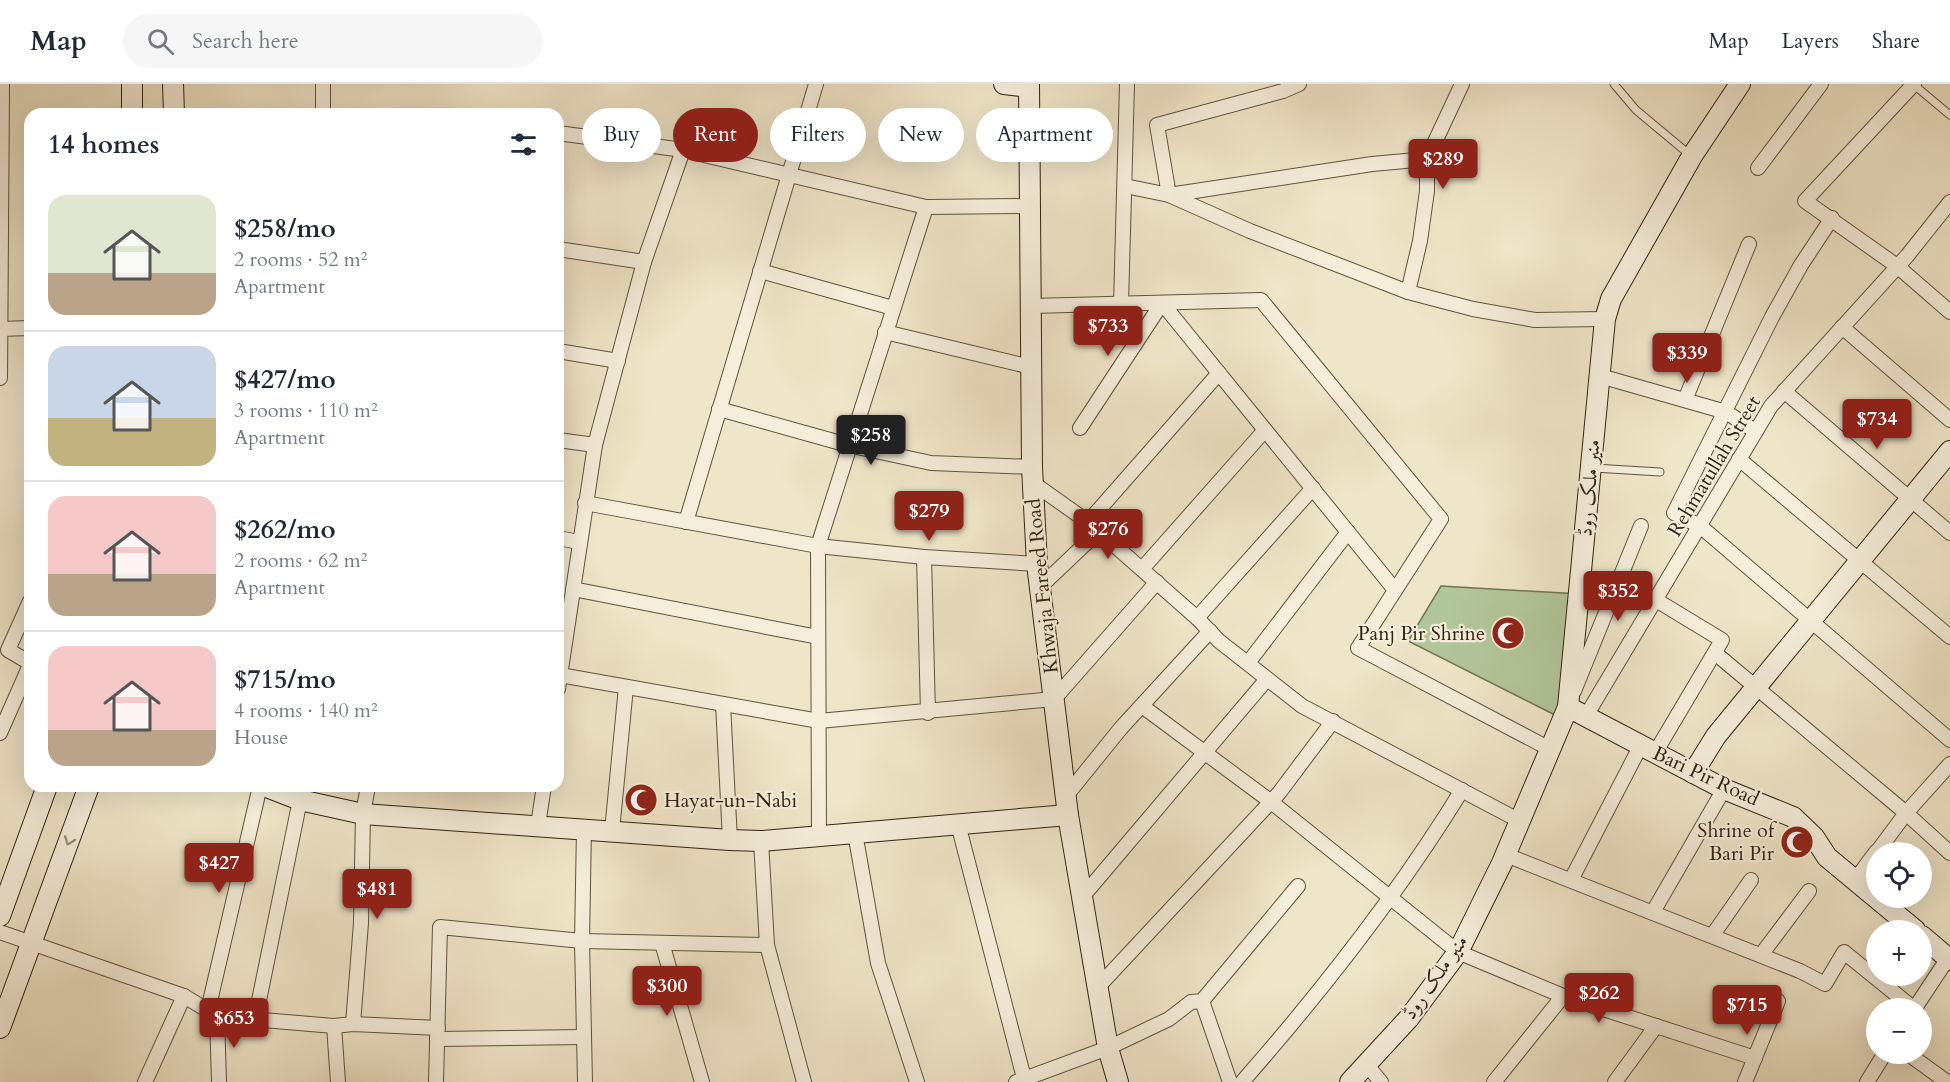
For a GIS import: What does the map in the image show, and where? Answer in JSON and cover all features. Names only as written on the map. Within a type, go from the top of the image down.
[{"type":"street","points":[[0,378],[2,84]]},
{"type":"street","points":[[132,84],[132,108]]},
{"type":"street","points":[[173,84],[174,108]]},
{"type":"street","points":[[323,84],[323,108]]},
{"type":"street","points":[[686,522],[816,84]]},
{"type":"street","points":[[1004,84],[1029,86]]},
{"type":"street","points":[[1121,304],[1127,84]]},
{"type":"street","points":[[1169,195],[1157,126],[1283,91],[1299,84]]},
{"type":"street","points":[[1408,292],[1420,241],[1427,191],[1427,159],[1462,84]]},
{"type":"street","name":"منیر ملک روڈ","points":[[1350,1082],[1409,1018],[1458,952],[1506,855],[1568,707],[1605,319],[1611,299],[1692,156],[1740,84]]},
{"type":"street","points":[[1758,168],[1821,84]]},
{"type":"street","points":[[1913,84],[1805,201],[1897,266],[1950,312]]},
{"type":"street","name":"Khwaja Fareed Road","points":[[1029,86],[1032,475],[1037,564],[1067,806],[1108,1048],[1118,1082]]},
{"type":"street","points":[[564,134],[673,149]]},
{"type":"street","points":[[1169,195],[1372,164],[1427,159]]},
{"type":"street","points":[[564,636],[595,445],[644,262],[679,162]]},
{"type":"street","points":[[733,162],[926,207],[1030,206]]},
{"type":"street","points":[[1125,186],[1169,195],[1251,231],[1408,292],[1473,309],[1535,320],[1605,319]]},
{"type":"street","name":"Rehmatullah Street","points":[[1586,716],[1771,406],[1897,266],[1945,219],[1950,202]]},
{"type":"street","points":[[819,836],[818,546],[848,445],[926,207]]},
{"type":"street","points":[[1832,218],[1778,307],[1674,513],[1700,526],[1950,740]]},
{"type":"street","points":[[1685,400],[1749,244]]},
{"type":"street","points":[[564,250],[644,262]]},
{"type":"street","points":[[760,271],[893,308]]},
{"type":"street","points":[[1031,306],[1261,300],[1441,519],[1358,648],[1550,749]]},
{"type":"street","points":[[1162,303],[1395,590]]},
{"type":"street","points":[[1080,428],[1162,303]]},
{"type":"street","points":[[1842,327],[1950,420]]},
{"type":"street","points":[[0,329],[24,328]]},
{"type":"street","points":[[885,332],[1031,367]]},
{"type":"street","points":[[564,352],[618,361]]},
{"type":"street","points":[[1040,587],[1219,373]]},
{"type":"street","points":[[1600,376],[1726,412],[1755,431]]},
{"type":"street","points":[[1784,391],[1950,533]]},
{"type":"street","points":[[719,409],[848,445],[931,463],[1032,475],[1157,582],[1210,631],[1302,706],[1520,821]]},
{"type":"street","points":[[1142,569],[1265,430]]},
{"type":"street","points":[[564,441],[595,445]]},
{"type":"street","points":[[1693,773],[1716,736],[1950,451]]},
{"type":"street","points":[[1739,459],[1950,637]]},
{"type":"street","points":[[1197,618],[1313,488]]},
{"type":"street","points":[[585,503],[818,546],[924,557],[1037,564]]},
{"type":"street","points":[[1568,707],[1641,526]]},
{"type":"street","points":[[1248,663],[1348,532]]},
{"type":"street","points":[[564,539],[579,542]]},
{"type":"street","points":[[924,557],[928,712]]},
{"type":"street","points":[[564,682],[626,687],[819,721],[1054,699],[1157,582]]},
{"type":"street","points":[[573,589],[818,637]]},
{"type":"street","points":[[1571,880],[1648,749],[1722,640],[1656,600]]},
{"type":"street","points":[[24,612],[4,648],[24,660]]},
{"type":"street","points":[[278,792],[300,800],[363,814],[761,841],[958,824],[1067,806],[1142,706],[1210,631]]},
{"type":"street","points":[[1715,653],[1906,813],[1950,853]]},
{"type":"street","points":[[0,730],[24,677]]},
{"type":"street","points":[[1083,896],[1267,679]]},
{"type":"street","points":[[612,831],[626,687]]},
{"type":"street","points":[[723,704],[730,840]]},
{"type":"street","points":[[1142,706],[1270,801],[1458,952],[1563,996],[1755,1058]]},
{"type":"street","name":"Bari Pir Road","points":[[1568,707],[1724,789],[1793,817],[1814,837],[1827,857],[1903,920]]},
{"type":"street","points":[[1097,988],[1270,801],[1333,722]]},
{"type":"street","points":[[1884,842],[1950,764]]},
{"type":"street","points":[[1653,912],[1724,789]]},
{"type":"street","points":[[1242,1082],[1288,1030],[1390,897],[1425,850],[1462,790]]},
{"type":"street","points":[[0,916],[45,792]]},
{"type":"street","points":[[0,1028],[87,792]]},
{"type":"street","points":[[219,1082],[212,1013],[261,792]]},
{"type":"street","points":[[353,1024],[361,923],[363,814],[367,792]]},
{"type":"street","points":[[538,825],[543,792]]},
{"type":"street","points":[[255,1020],[300,800]]},
{"type":"street","points":[[958,824],[1021,1081],[1108,1048],[1169,1019],[1191,1002],[1202,1001],[1298,886]]},
{"type":"street","points":[[584,828],[582,941],[585,1082]]},
{"type":"street","points":[[855,833],[878,963],[917,1082]]},
{"type":"street","points":[[761,841],[767,945],[804,1082]]},
{"type":"street","points":[[1506,855],[1800,970],[1825,984],[1844,952],[1902,998]]},
{"type":"street","points":[[1856,879],[1866,866]]},
{"type":"street","points":[[1712,936],[1751,880]]},
{"type":"street","points":[[1761,955],[1809,891]]},
{"type":"street","points":[[436,1082],[440,927],[582,941],[767,945]]},
{"type":"street","points":[[0,932],[184,996],[212,1013],[255,1020],[334,1026],[353,1024],[438,1034],[584,1037]]},
{"type":"street","points":[[662,943],[702,1082]]},
{"type":"street","points":[[1921,998],[1949,959],[1932,945]]},
{"type":"street","points":[[146,1082],[184,996]]},
{"type":"street","points":[[1494,1082],[1563,996]]},
{"type":"street","points":[[1202,1001],[1230,1082]]},
{"type":"street","points":[[1745,1082],[1778,1001]]},
{"type":"street","points":[[334,1026],[338,1082]]},
{"type":"street","points":[[1615,1082],[1656,1026]]},
{"type":"street","points":[[1366,1064],[1381,1082]]},
{"type":"street","points":[[1867,1082],[1879,1064]]},
{"type":"street","points":[[1922,1064],[1947,1082]]},
{"type":"lane","points":[[1614,84],[1636,110],[1692,156]]},
{"type":"lane","points":[[1913,84],[1950,115]]},
{"type":"lane","points":[[1591,468],[1660,472]]},
{"type":"green space","points":[[1441,586],[1580,594],[1563,719],[1408,641]]},
{"type":"place","name":"Panj Pir Shrine","points":[[1508,633]]},
{"type":"place","name":"Hayat-un-Nabi","points":[[641,800]]},
{"type":"place","name":"Shrine of Bari Pir","points":[[1797,842]]}]
